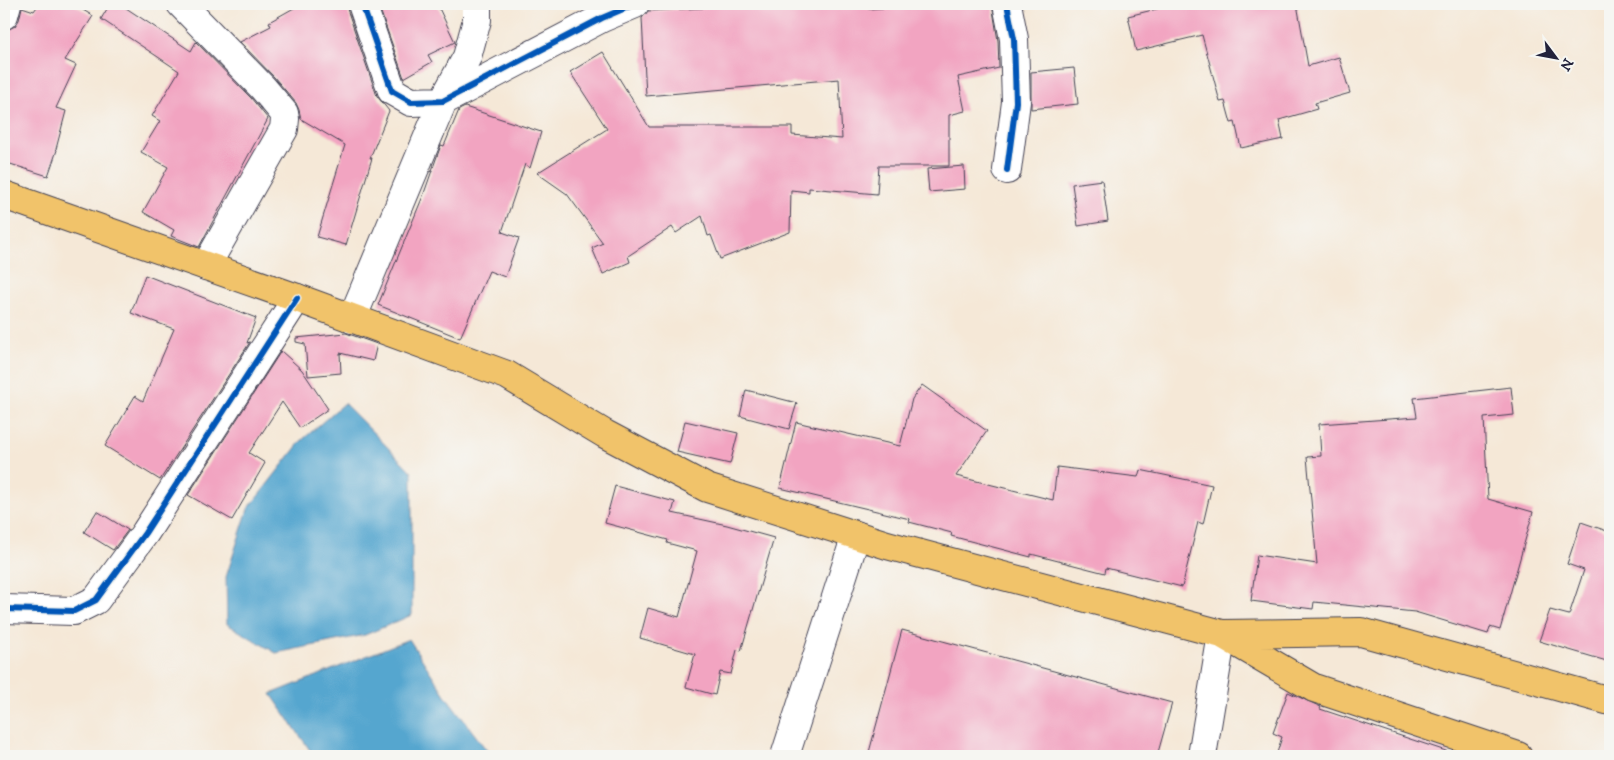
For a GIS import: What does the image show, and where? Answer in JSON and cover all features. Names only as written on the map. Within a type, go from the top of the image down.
[{"type":"main road","points":[[4,195],[297,298],[506,375],[605,434],[707,488],[887,545],[1222,634],[1314,688],[1518,756]]},
{"type":"main road","points":[[1222,634],[1360,632],[1610,701]]},
{"type":"street","points":[[4,15],[7,4]]},
{"type":"street","points":[[181,4],[263,88],[284,113],[285,119],[284,129],[206,266]]},
{"type":"street","points":[[362,4],[392,91],[411,102],[443,101],[602,18],[635,4]]},
{"type":"street","points":[[352,319],[443,101],[467,57],[477,20],[477,4]]},
{"type":"street","points":[[1007,4],[1014,40],[1016,102],[1007,170]]},
{"type":"street","points":[[4,609],[74,611],[96,600],[145,533],[297,298]]},
{"type":"street","points":[[785,756],[856,535]]},
{"type":"street","points":[[1202,756],[1222,634]]},
{"type":"water","points":[[344,403],[412,472],[412,615],[365,635],[276,653],[227,624],[226,577],[248,509],[301,441]]},
{"type":"water","points":[[409,639],[445,695],[491,756],[314,756],[271,694]]},
{"type":"building","points":[[39,4],[73,4],[93,16],[65,60],[76,65],[56,108],[66,111],[57,150],[48,176],[4,162],[4,40],[7,30],[15,26],[19,20],[22,7],[34,11]]},
{"type":"building","points":[[110,4],[120,4],[191,51],[196,42],[251,98],[268,119],[199,247],[171,236],[174,230],[143,212],[168,167],[141,152],[160,121],[152,116],[179,71],[101,19]]},
{"type":"building","points":[[301,4],[347,4],[347,9],[377,96],[389,111],[370,158],[372,158],[346,245],[317,237],[345,145],[301,119],[296,103],[240,42],[271,26],[269,22]]},
{"type":"building","points":[[378,4],[437,4],[455,42],[428,55],[432,62],[404,78]]},
{"type":"building","points":[[703,4],[868,4],[868,9],[945,4],[992,4],[998,41],[999,68],[958,77],[965,111],[949,115],[949,166],[879,166],[877,194],[809,188],[809,192],[791,190],[790,232],[720,259],[711,235],[708,236],[702,216],[676,233],[672,227],[628,256],[630,262],[603,274],[592,248],[603,243],[567,194],[537,173],[607,129],[570,72],[603,52],[649,127],[792,127],[792,135],[842,139],[839,79],[646,96],[642,18],[648,11],[703,8]]},
{"type":"building","points":[[1177,4],[1297,4],[1308,66],[1339,57],[1350,93],[1315,103],[1317,109],[1279,120],[1283,139],[1241,148],[1235,122],[1231,123],[1225,101],[1220,102],[1202,35],[1136,51],[1128,16]]},
{"type":"building","points":[[1074,68],[1078,104],[1031,109],[1031,72]]},
{"type":"building","points":[[465,107],[541,132],[530,168],[525,164],[502,232],[519,238],[505,277],[489,271],[460,338],[378,305],[423,196],[441,145],[444,146],[459,110]]},
{"type":"building","points":[[964,166],[965,189],[929,192],[927,169]]},
{"type":"building","points":[[1102,180],[1108,221],[1078,226],[1072,184]]},
{"type":"building","points":[[145,275],[256,318],[247,343],[250,342],[160,480],[105,446],[135,396],[143,401],[174,329],[131,313]]},
{"type":"building","points":[[346,333],[377,344],[373,361],[340,353],[341,373],[308,376],[305,344],[296,342],[296,338]]},
{"type":"building","points":[[281,351],[302,370],[328,409],[300,428],[282,402],[249,453],[265,463],[232,520],[188,495]]},
{"type":"building","points":[[922,385],[987,431],[956,476],[1053,500],[1057,467],[1138,477],[1140,470],[1212,485],[1203,524],[1198,522],[1182,587],[1106,568],[1105,573],[1031,554],[1031,557],[951,536],[952,533],[909,522],[910,519],[780,488],[796,422],[900,446],[912,399]]},
{"type":"building","points":[[1511,387],[1514,415],[1484,418],[1488,499],[1533,512],[1500,630],[1490,627],[1488,634],[1415,612],[1314,602],[1313,609],[1251,601],[1257,555],[1317,564],[1307,457],[1321,456],[1319,424],[1417,417],[1414,398]]},
{"type":"building","points":[[746,390],[797,403],[789,429],[740,416]]},
{"type":"building","points":[[685,421],[738,433],[730,464],[677,452]]},
{"type":"building","points":[[615,486],[675,502],[672,513],[774,538],[741,651],[737,650],[731,674],[720,672],[715,695],[686,687],[695,654],[640,638],[648,608],[679,617],[697,551],[667,543],[668,540],[605,523]]},
{"type":"building","points":[[97,511],[128,530],[113,550],[84,532]]},
{"type":"building","points":[[1581,522],[1610,532],[1610,662],[1539,641],[1550,610],[1569,615],[1584,570],[1567,564]]},
{"type":"building","points":[[902,630],[1172,703],[1157,756],[868,756]]},
{"type":"building","points":[[1288,692],[1321,707],[1320,709],[1449,752],[1448,756],[1276,756],[1282,737],[1273,733]]},
{"type":"cycle path","points":[[362,4],[392,91],[411,102],[443,101],[602,18],[635,4]]},
{"type":"cycle path","points":[[1007,4],[1014,39],[1016,102],[1007,170]]},
{"type":"cycle path","points":[[4,609],[74,611],[96,600],[145,533],[297,298]]}]
